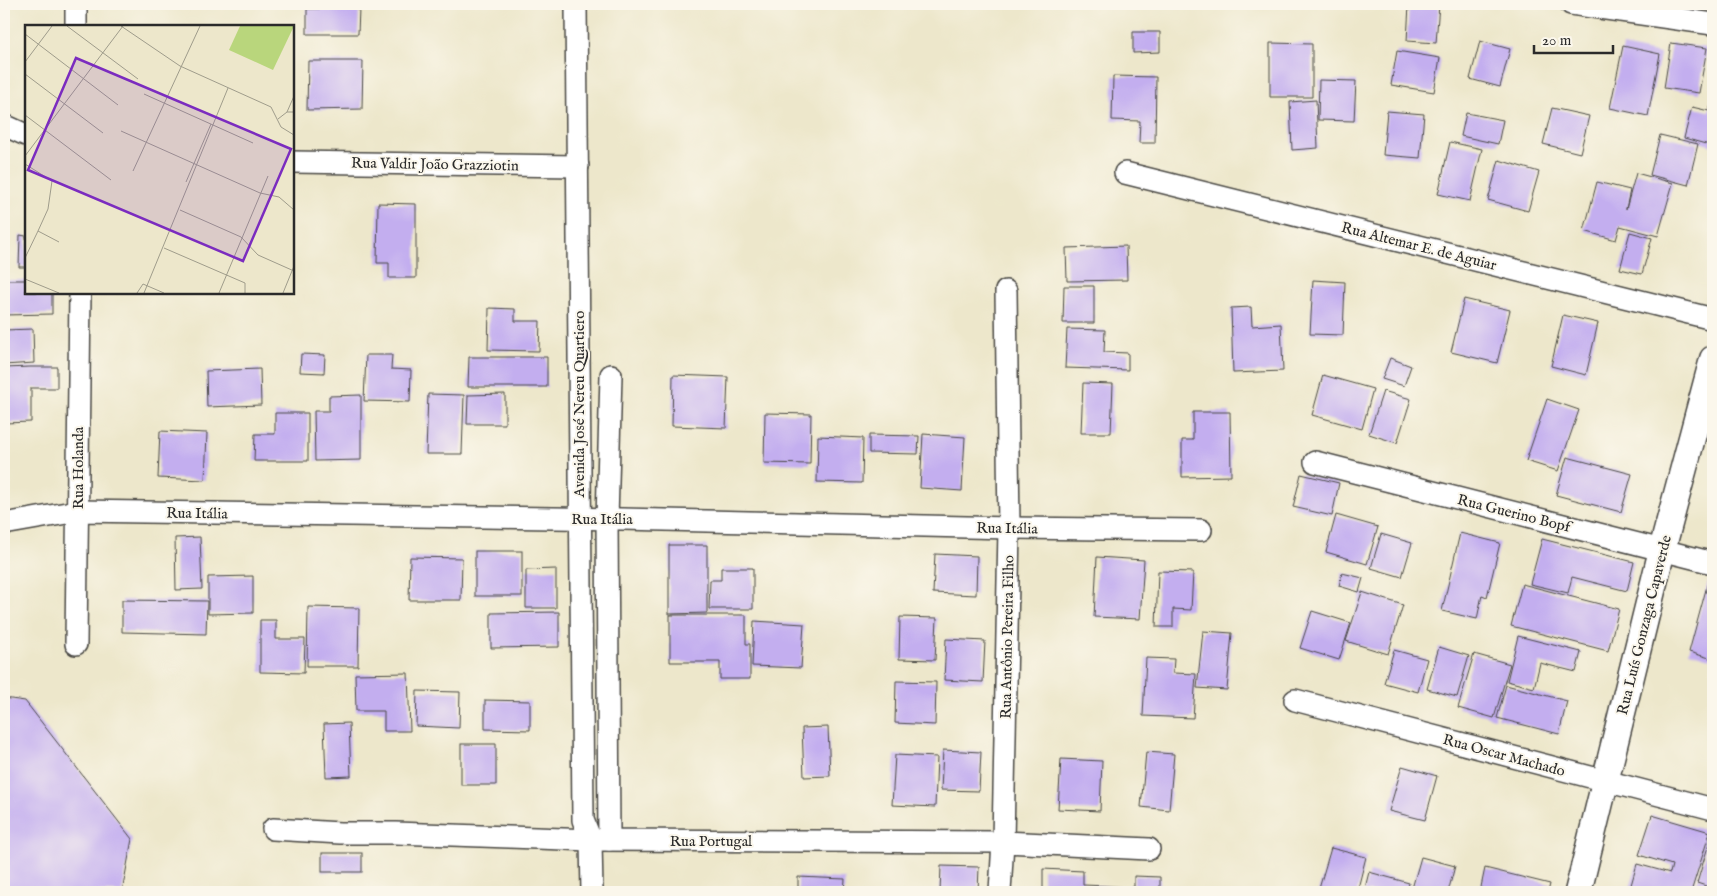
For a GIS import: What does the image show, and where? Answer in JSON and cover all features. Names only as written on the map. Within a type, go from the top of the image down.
[{"type":"street","points":[[76,4],[76,25]]},
{"type":"street","name":"Avenida José Nereu Quartiero","points":[[576,4],[582,820],[600,840]]},
{"type":"street","points":[[1571,4],[1713,24]]},
{"type":"street","points":[[4,125],[25,135]]},
{"type":"street","name":"Rua Valdir João Grazziotin","points":[[294,162],[578,166]]},
{"type":"street","name":"Rua Altemar E. de Aguiar","points":[[1125,173],[1713,319]]},
{"type":"street","name":"Rua Antônio Pereira Filho","points":[[1000,892],[1003,842],[1009,528],[1006,291]]},
{"type":"street","name":"Rua Holanda","points":[[76,644],[80,294]]},
{"type":"street","name":"Rua Luís Gonzaga Capaverde","points":[[1578,892],[1662,550],[1713,359]]},
{"type":"street","name":"Avenida José Nereu Quartiero","points":[[592,892],[600,840],[611,375]]},
{"type":"street","name":"Rua Guerino Bopf","points":[[1315,462],[1713,563]]},
{"type":"street","name":"Rua Itália","points":[[4,524],[78,510],[1201,530]]},
{"type":"street","name":"Rua Oscar Machado","points":[[1295,700],[1713,808]]},
{"type":"street","name":"Rua Portugal","points":[[273,829],[340,833],[600,840],[1003,842],[1149,849]]},
{"type":"building","points":[[126,4],[197,4],[197,7],[126,7]]},
{"type":"building","points":[[1409,4],[1439,4],[1436,43],[1407,41]]},
{"type":"building","points":[[359,8],[358,34],[307,34],[307,9]]},
{"type":"building","points":[[1133,32],[1160,32],[1160,52],[1133,53]]},
{"type":"building","points":[[1480,41],[1510,49],[1500,87],[1470,79]]},
{"type":"building","points":[[1270,43],[1312,44],[1312,97],[1270,97]]},
{"type":"building","points":[[1671,43],[1707,48],[1699,93],[1664,88]]},
{"type":"building","points":[[1623,46],[1660,54],[1648,116],[1610,108]]},
{"type":"building","points":[[1397,51],[1440,58],[1434,92],[1391,85]]},
{"type":"building","points":[[308,61],[363,61],[362,109],[307,110]]},
{"type":"building","points":[[1113,76],[1156,77],[1155,143],[1139,143],[1140,121],[1112,120]]},
{"type":"building","points":[[1319,80],[1356,81],[1354,121],[1318,120]]},
{"type":"building","points":[[1713,98],[1713,146],[1684,138],[1692,107],[1709,111]]},
{"type":"building","points":[[1316,100],[1318,148],[1292,150],[1290,102]]},
{"type":"building","points":[[1552,108],[1589,116],[1580,153],[1543,144]]},
{"type":"building","points":[[1387,111],[1424,114],[1420,158],[1383,155]]},
{"type":"building","points":[[1466,113],[1503,120],[1498,144],[1461,136]]},
{"type":"building","points":[[1660,135],[1698,144],[1688,185],[1650,175]]},
{"type":"building","points":[[1450,142],[1482,149],[1470,201],[1438,194]]},
{"type":"building","points":[[1499,160],[1539,172],[1528,211],[1488,200]]},
{"type":"building","points":[[1636,173],[1673,183],[1658,236],[1620,226],[1616,240],[1584,231],[1597,182],[1630,190],[1626,209]]},
{"type":"building","points":[[378,203],[416,204],[416,278],[389,278],[389,263],[377,263]]},
{"type":"building","points":[[1630,232],[1652,238],[1642,274],[1620,269]]},
{"type":"building","points":[[20,235],[25,236],[25,267],[19,267]]},
{"type":"building","points":[[1126,246],[1127,280],[1067,281],[1066,248]]},
{"type":"building","points":[[4,280],[25,280],[25,294],[52,294],[52,314],[4,315]]},
{"type":"building","points":[[1313,280],[1345,282],[1343,335],[1310,334]]},
{"type":"building","points":[[1064,286],[1094,286],[1094,323],[1063,323]]},
{"type":"building","points":[[1464,299],[1510,310],[1497,363],[1451,352]]},
{"type":"building","points":[[1251,307],[1252,326],[1281,324],[1283,371],[1233,373],[1231,308]]},
{"type":"building","points":[[489,308],[515,309],[515,321],[540,321],[539,351],[488,350]]},
{"type":"building","points":[[1563,315],[1598,323],[1586,375],[1551,366]]},
{"type":"building","points":[[33,329],[34,363],[4,365],[4,330]]},
{"type":"building","points":[[1067,329],[1105,330],[1104,352],[1128,353],[1128,370],[1065,368]]},
{"type":"building","points":[[301,354],[325,355],[324,373],[300,372]]},
{"type":"building","points":[[366,355],[392,355],[391,369],[411,370],[410,402],[364,401]]},
{"type":"building","points":[[469,357],[547,357],[547,387],[468,387]]},
{"type":"building","points":[[1390,358],[1411,366],[1404,386],[1382,379]]},
{"type":"building","points":[[57,367],[57,388],[31,388],[31,422],[4,423],[4,368]]},
{"type":"building","points":[[260,369],[261,405],[207,407],[206,371]]},
{"type":"building","points":[[673,375],[728,377],[726,428],[672,426]]},
{"type":"building","points":[[1323,375],[1373,389],[1362,429],[1312,415]]},
{"type":"building","points":[[1083,383],[1113,384],[1111,433],[1081,433]]},
{"type":"building","points":[[1383,391],[1411,399],[1397,443],[1369,434]]},
{"type":"building","points":[[428,394],[464,395],[462,454],[426,454]]},
{"type":"building","points":[[505,394],[505,424],[467,424],[468,395]]},
{"type":"building","points":[[361,395],[361,460],[315,461],[314,411],[329,411],[329,396]]},
{"type":"building","points":[[1547,399],[1579,410],[1558,471],[1526,461]]},
{"type":"building","points":[[1193,412],[1230,412],[1231,476],[1182,477],[1182,440],[1193,440]]},
{"type":"building","points":[[275,413],[308,413],[308,461],[254,461],[255,434],[275,434]]},
{"type":"building","points":[[765,413],[811,414],[810,464],[764,463]]},
{"type":"building","points":[[160,431],[207,433],[205,480],[158,478]]},
{"type":"building","points":[[923,434],[965,437],[962,491],[920,488]]},
{"type":"building","points":[[869,435],[919,436],[918,454],[869,453]]},
{"type":"building","points":[[818,436],[863,438],[862,483],[817,482]]},
{"type":"building","points":[[1567,457],[1632,474],[1621,512],[1556,495]]},
{"type":"building","points":[[1301,474],[1339,483],[1332,516],[1293,507]]},
{"type":"building","points":[[1336,515],[1378,527],[1367,564],[1326,552]]},
{"type":"building","points":[[1460,533],[1500,543],[1487,597],[1482,595],[1477,619],[1442,611]]},
{"type":"building","points":[[1381,534],[1412,543],[1402,577],[1371,568]]},
{"type":"building","points":[[200,537],[202,589],[176,590],[175,538]]},
{"type":"building","points":[[1542,539],[1634,562],[1627,591],[1572,577],[1568,593],[1530,584]]},
{"type":"building","points":[[669,545],[707,545],[707,613],[669,614]]},
{"type":"building","points":[[475,551],[522,551],[522,596],[475,596]]},
{"type":"building","points":[[935,554],[977,556],[976,595],[933,593]]},
{"type":"building","points":[[410,557],[462,558],[461,600],[409,600]]},
{"type":"building","points":[[1097,557],[1144,560],[1140,619],[1094,617]]},
{"type":"building","points":[[721,568],[753,568],[753,609],[709,609],[710,580],[721,580]]},
{"type":"building","points":[[556,569],[556,608],[526,608],[526,570]]},
{"type":"building","points":[[1158,571],[1193,572],[1191,610],[1173,609],[1173,627],[1156,627]]},
{"type":"building","points":[[1342,573],[1363,578],[1359,592],[1339,586]]},
{"type":"building","points":[[253,576],[253,613],[208,614],[208,577]]},
{"type":"building","points":[[1708,582],[1713,584],[1713,659],[1689,652]]},
{"type":"building","points":[[1522,584],[1619,609],[1608,651],[1511,626]]},
{"type":"building","points":[[1362,592],[1403,605],[1388,654],[1346,641]]},
{"type":"building","points":[[122,600],[207,601],[206,634],[122,632]]},
{"type":"building","points":[[308,607],[359,608],[358,666],[307,666]]},
{"type":"building","points":[[1312,611],[1351,623],[1339,660],[1300,648]]},
{"type":"building","points":[[559,612],[559,647],[491,648],[491,613]]},
{"type":"building","points":[[670,615],[746,615],[746,644],[750,644],[750,679],[720,679],[720,662],[670,662]]},
{"type":"building","points":[[900,617],[937,618],[935,660],[899,659]]},
{"type":"building","points":[[260,620],[276,620],[276,639],[305,639],[304,673],[260,672]]},
{"type":"building","points":[[754,621],[804,624],[801,668],[752,666]]},
{"type":"building","points":[[1203,631],[1232,633],[1227,690],[1197,688]]},
{"type":"building","points":[[1518,636],[1581,652],[1576,672],[1540,663],[1534,688],[1507,681]]},
{"type":"building","points":[[946,639],[985,641],[983,682],[944,680]]},
{"type":"building","points":[[1439,647],[1469,656],[1457,697],[1427,689]]},
{"type":"building","points":[[1394,650],[1427,659],[1418,692],[1384,683]]},
{"type":"building","points":[[1474,654],[1510,664],[1494,718],[1458,708]]},
{"type":"building","points":[[1146,658],[1174,659],[1173,673],[1196,674],[1193,718],[1143,716]]},
{"type":"building","points":[[408,673],[410,731],[384,731],[384,711],[356,711],[355,674]]},
{"type":"building","points":[[896,681],[936,682],[935,725],[895,723]]},
{"type":"building","points":[[1506,685],[1567,701],[1559,734],[1497,718]]},
{"type":"building","points":[[417,691],[460,692],[459,728],[416,726]]},
{"type":"building","points":[[4,698],[25,701],[132,839],[122,892],[4,892]]},
{"type":"building","points":[[485,700],[530,701],[530,730],[485,729]]},
{"type":"building","points":[[349,723],[351,776],[326,777],[324,724]]},
{"type":"building","points":[[828,727],[830,776],[804,777],[802,728]]},
{"type":"building","points":[[461,744],[496,744],[496,785],[461,785]]},
{"type":"building","points":[[943,750],[981,752],[979,791],[941,790]]},
{"type":"building","points":[[1146,752],[1174,754],[1169,810],[1141,807]]},
{"type":"building","points":[[895,755],[937,757],[935,807],[892,805]]},
{"type":"building","points":[[1061,759],[1102,761],[1100,811],[1058,809]]},
{"type":"building","points":[[1402,766],[1437,776],[1425,820],[1389,811]]},
{"type":"building","points":[[1652,815],[1710,832],[1691,892],[1629,892],[1637,864],[1670,873],[1672,865],[1639,855]]},
{"type":"building","points":[[1713,830],[1713,892],[1711,892],[1712,888],[1697,883]]},
{"type":"building","points":[[1331,848],[1366,857],[1357,892],[1318,892]]},
{"type":"building","points":[[322,853],[362,853],[362,872],[322,872]]},
{"type":"building","points":[[1421,857],[1455,866],[1448,892],[1411,892]]},
{"type":"building","points":[[941,866],[979,867],[978,892],[940,892]]},
{"type":"building","points":[[1485,868],[1550,884],[1548,892],[1480,892]]},
{"type":"building","points":[[1043,869],[1083,871],[1083,885],[1134,887],[1134,876],[1160,877],[1160,892],[1043,892]]},
{"type":"building","points":[[1369,872],[1409,883],[1407,892],[1364,892]]},
{"type":"building","points":[[798,877],[845,879],[844,892],[798,892]]}]
